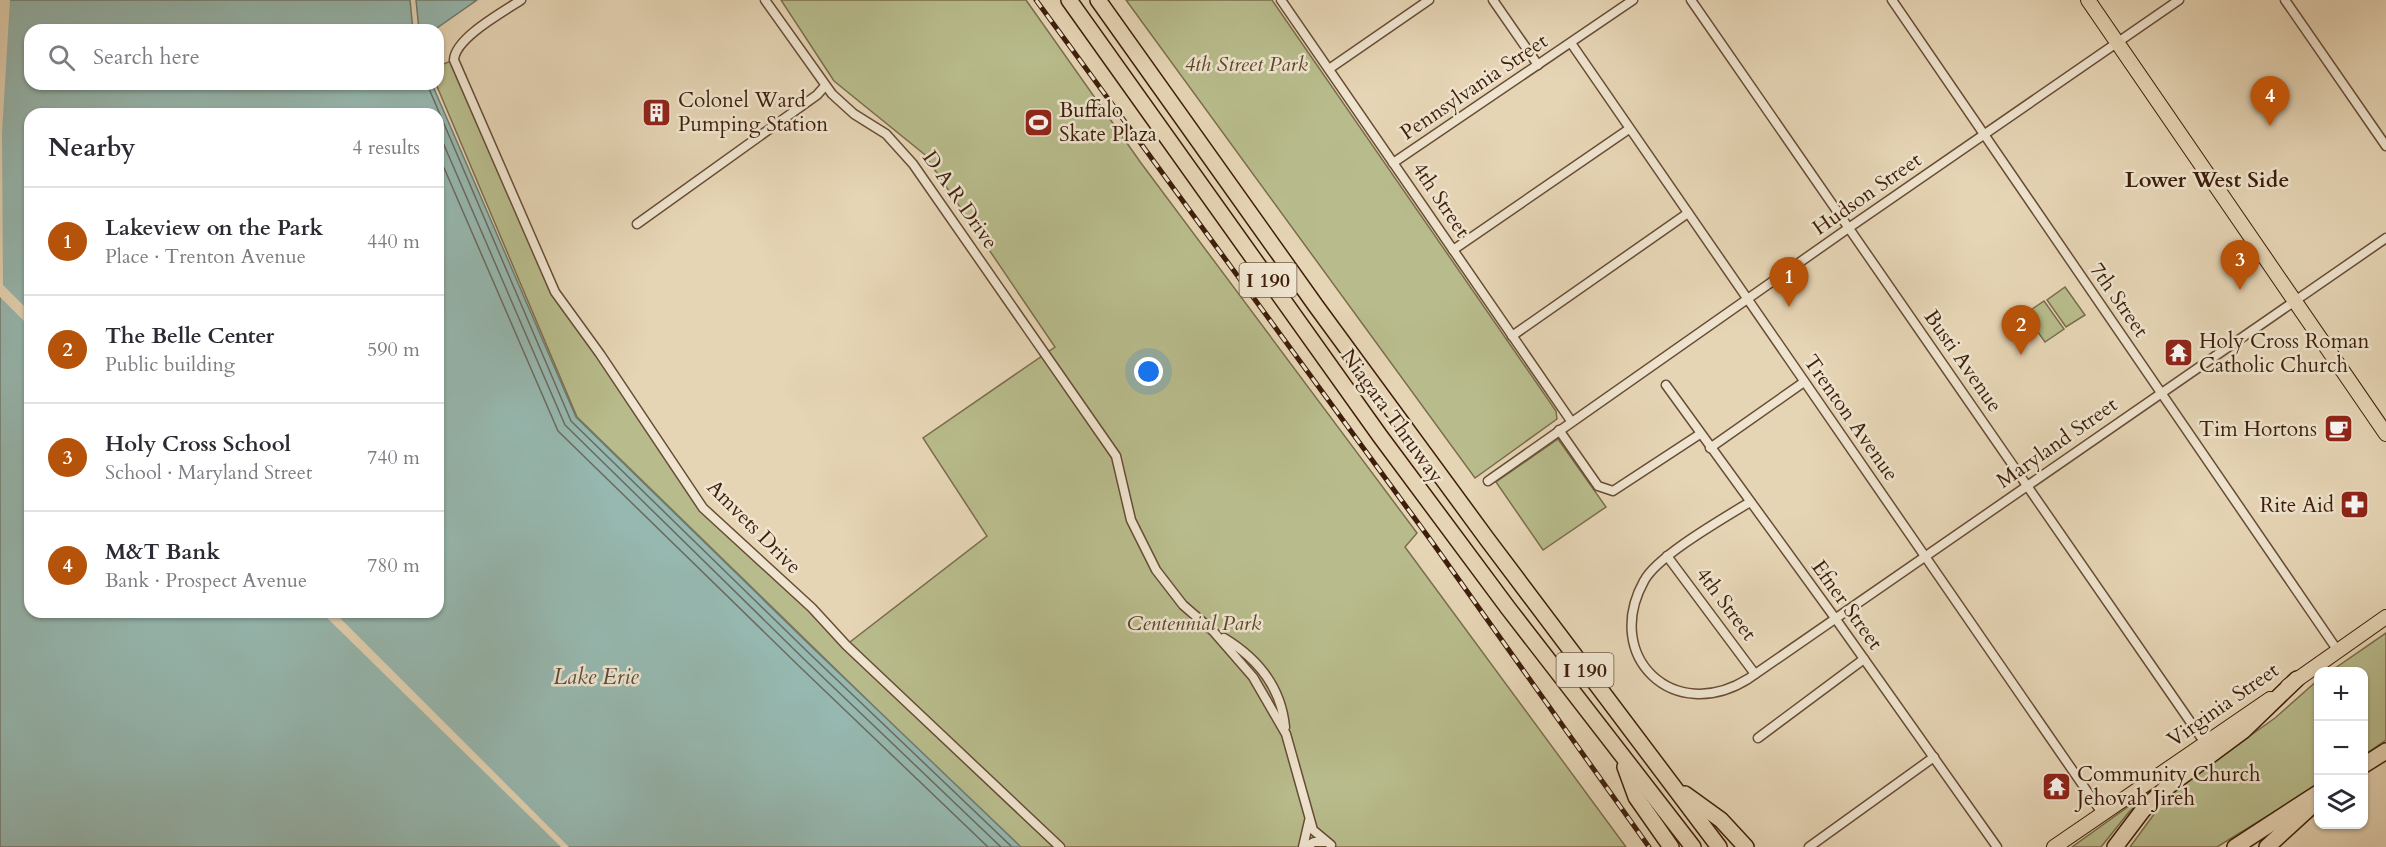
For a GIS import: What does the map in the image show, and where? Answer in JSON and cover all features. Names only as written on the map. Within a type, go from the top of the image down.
[{"type":"highway","name":"Niagara Thruway","points":[[1069,0],[1380,436],[1693,847]]},
{"type":"highway","name":"Niagara Thruway","points":[[1098,0],[1323,316],[1499,556],[1719,847]]},
{"type":"highway","points":[[2115,847],[2143,810],[2166,788],[2242,731],[2297,679]]},
{"type":"highway","points":[[2368,762],[2386,751]]},
{"type":"highway","points":[[1621,754],[1636,797],[1671,847]]},
{"type":"highway","points":[[1672,784],[1721,820],[1746,847]]},
{"type":"highway","points":[[2235,847],[2314,796]]},
{"type":"highway","points":[[2267,847],[2314,805]]},
{"type":"main road","points":[[2088,0],[2386,434]]},
{"type":"main road","name":"Virginia Street","points":[[2054,847],[2386,617]]},
{"type":"street","name":"Amvets Drive","points":[[520,0],[465,39],[454,56],[459,73],[555,292],[600,354],[703,508],[812,608],[846,645],[1060,847]]},
{"type":"street","name":"D A R Drive","points":[[765,0],[825,86],[840,102],[886,134],[906,156],[1106,440],[1118,463],[1131,519],[1153,566],[1183,604],[1213,631],[1253,677],[1286,734],[1309,821]]},
{"type":"street","name":"4th Street","points":[[1281,0],[1571,421]]},
{"type":"street","points":[[1329,69],[1429,0]]},
{"type":"street","points":[[1493,0],[1538,65]]},
{"type":"street","name":"Pennsylvania Street","points":[[1393,163],[1633,0]]},
{"type":"street","name":"Busti Avenue","points":[[1691,0],[2205,743]]},
{"type":"street","name":"7th Street","points":[[1892,0],[2338,651]]},
{"type":"street","name":"Hudson Street","points":[[1488,481],[1571,421],[2179,0]]},
{"type":"street","points":[[2285,0],[2386,146]]},
{"type":"street","name":"Trenton Avenue","points":[[1571,43],[2102,813]]},
{"type":"street","points":[[637,224],[817,95],[825,86]]},
{"type":"street","points":[[1453,250],[1629,129]]},
{"type":"street","points":[[1512,336],[1688,213]]},
{"type":"street","name":"Maryland Street","points":[[1750,502],[1652,568],[1637,596],[1632,628],[1634,644],[1640,660],[1660,683],[1671,689],[1687,693],[1714,693],[1735,687],[2386,238]]},
{"type":"street","points":[[1710,448],[1804,382]]},
{"type":"street","name":"Efner Street","points":[[1666,385],[1997,847]]},
{"type":"street","points":[[1559,430],[1598,486],[1613,490],[1700,434]]},
{"type":"street","name":"4th Street","points":[[1667,556],[1751,676]]},
{"type":"street","points":[[1758,738],[1864,659]]},
{"type":"street","points":[[1809,847],[1934,757]]},
{"type":"street","points":[[1309,821],[1316,834],[1332,846]]},
{"type":"street","points":[[1304,847],[1309,821]]},
{"type":"street","points":[[1304,847],[1316,841],[1332,846]]},
{"type":"green space","name":"Centennial Park","points":[[781,0],[1026,0],[1141,163],[1417,533],[1405,547],[1626,847],[1018,847],[577,417],[439,90],[444,90],[444,64],[454,60],[555,292],[703,508],[846,645],[987,536],[923,438],[1055,347],[924,154],[834,81]]},
{"type":"green space","name":"4th Street Park","points":[[1126,0],[1272,0],[1556,411],[1557,419],[1475,478]]},
{"type":"green space","points":[[2065,287],[2085,315],[2066,327],[2047,300]]},
{"type":"green space","points":[[2044,301],[2064,329],[2045,342],[2025,314]]},
{"type":"green space","points":[[1558,439],[1606,507],[1543,550],[1496,482]]},
{"type":"green space","points":[[2386,633],[2386,740],[2368,752],[2368,667],[2337,667]]},
{"type":"green space","points":[[2314,684],[2314,787],[2217,847],[2130,847],[2160,806],[2182,784],[2275,718]]},
{"type":"green space","points":[[2161,783],[2129,812],[2101,847],[2072,847]]},
{"type":"water","name":"Lake Erie","points":[[0,0],[410,0],[412,24],[24,24],[24,90],[435,90],[442,108],[24,108],[24,618],[444,618],[444,112],[576,417],[1021,847],[0,847]]},
{"type":"water","points":[[416,0],[477,0],[443,24],[418,24]]},
{"type":"pier","points":[[0,0],[10,0],[2,133],[3,285],[24,306],[24,321],[0,297]]},
{"type":"pier","points":[[327,618],[340,618],[569,847],[561,847]]},
{"type":"railway","points":[[1036,0],[1432,542],[1649,847]]},
{"type":"place","name":"Colonel Ward Pumping Station","points":[[657,112]]},
{"type":"place","name":"Buffalo Skate Plaza","points":[[1038,122]]},
{"type":"place","name":"M&T Bank","points":[[2270,126]]},
{"type":"place","name":"Holy Cross School","points":[[2240,290]]},
{"type":"place","name":"Lakeview on the Park","points":[[1789,307]]},
{"type":"place","name":"Holy Cross Roman Catholic Church","points":[[2178,353]]},
{"type":"place","name":"The Belle Center","points":[[2021,355]]},
{"type":"place","name":"Tim Hortons","points":[[2338,429]]},
{"type":"place","name":"Rite Aid","points":[[2355,505]]},
{"type":"place","name":"Community Church Jehovah Jireh","points":[[2056,786]]},
{"type":"district","name":"Lower West Side","points":[[2207,180]]}]
